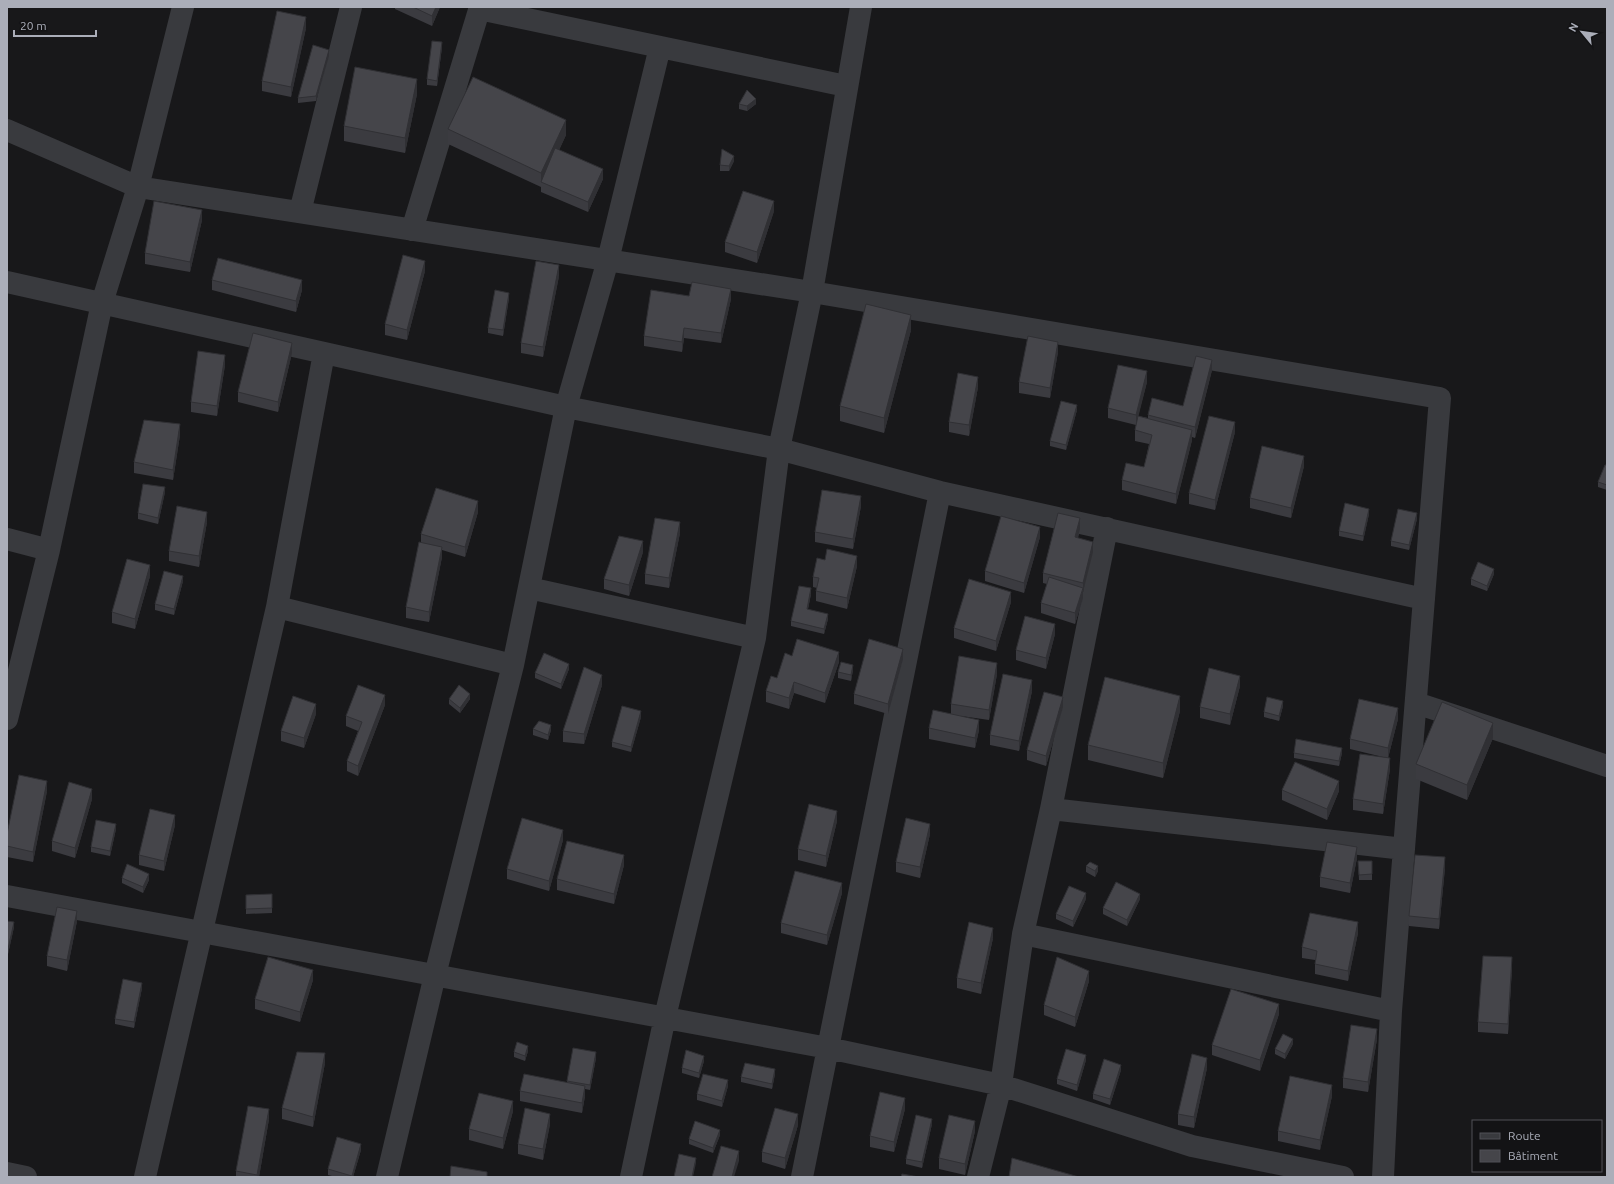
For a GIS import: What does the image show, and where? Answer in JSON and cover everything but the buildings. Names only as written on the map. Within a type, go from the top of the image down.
[{"type":"street","points":[[7,719],[49,550],[102,303],[138,187],[183,7]]},
{"type":"street","points":[[300,212],[351,7]]},
{"type":"street","points":[[631,1177],[665,1017],[754,638],[779,449],[812,292],[846,86],[861,7]]},
{"type":"street","points":[[412,230],[479,8],[846,86]]},
{"type":"street","points":[[387,1177],[435,975],[513,665],[566,407],[608,260],[660,47]]},
{"type":"street","points":[[7,130],[138,187],[812,292],[1440,398],[1391,1011],[1383,1177]]},
{"type":"street","points":[[7,282],[566,407],[779,449],[940,492],[1424,599]]},
{"type":"street","points":[[145,1177],[277,607],[324,353]]},
{"type":"street","points":[[802,1177],[940,492]]},
{"type":"street","points":[[978,1177],[1001,1085],[1023,934],[1051,809],[1107,528]]},
{"type":"street","points":[[7,539],[49,550]]},
{"type":"street","points":[[529,588],[754,638]]},
{"type":"street","points":[[277,607],[513,665]]},
{"type":"street","points":[[1416,703],[1607,766]]},
{"type":"street","points":[[1051,809],[1404,849]]},
{"type":"street","points":[[7,896],[828,1048],[1001,1085],[1192,1146],[1343,1177]]},
{"type":"street","points":[[1023,934],[1391,1011]]},
{"type":"street","points":[[7,1173],[26,1177]]}]
